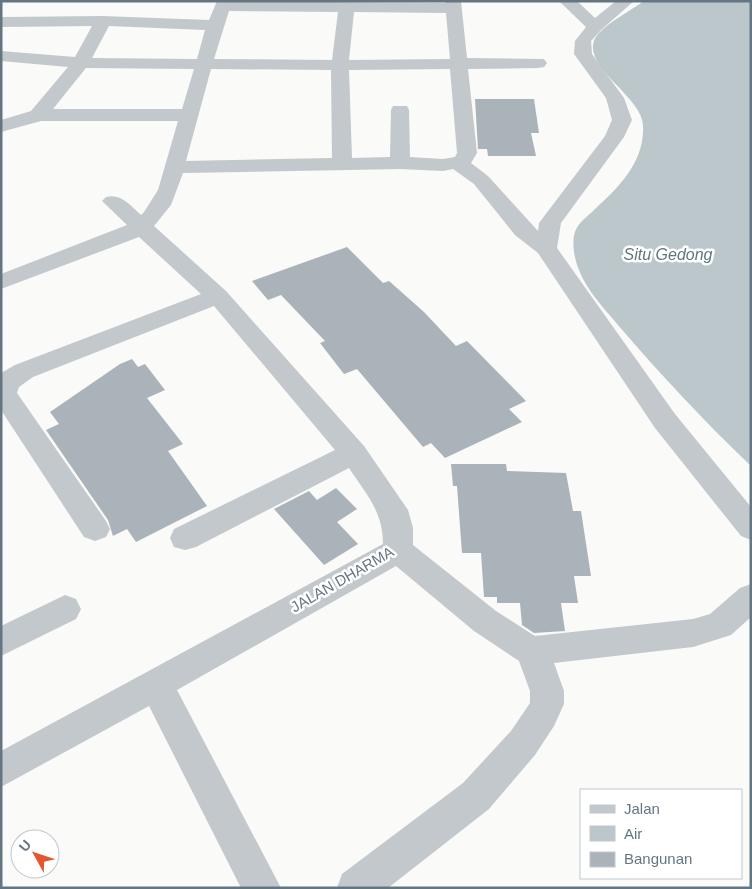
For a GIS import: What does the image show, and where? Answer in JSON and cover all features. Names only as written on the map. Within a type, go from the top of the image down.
[{"type":"street","points":[[567,1],[595,26]]},
{"type":"street","points":[[546,248],[550,224],[614,137],[622,120],[616,98],[583,54],[583,41],[595,26],[626,1]]},
{"type":"street","points":[[1,282],[141,228],[156,214],[162,204],[215,25],[225,4],[454,5],[467,153],[466,158],[459,164],[400,163],[173,167]]},
{"type":"street","points":[[342,165],[340,65],[347,4]]},
{"type":"street","points":[[9,17],[215,25]]},
{"type":"street","points":[[38,115],[81,63],[103,22]]},
{"type":"street","points":[[1,56],[81,63],[340,65],[538,63]]},
{"type":"street","points":[[400,110],[400,163]]},
{"type":"street","points":[[1,126],[24,121],[38,115],[188,115]]},
{"type":"street","points":[[459,164],[481,180],[523,230],[546,248],[665,421],[751,528]]},
{"type":"street","name":"JALAN DHARMA","points":[[1,770],[398,550],[398,528],[393,510],[354,453],[218,296],[112,201]]},
{"type":"street","points":[[95,529],[4,394],[7,382],[24,371],[218,296]]},
{"type":"street","points":[[185,538],[354,453]]},
{"type":"street","points":[[356,888],[476,796],[523,742],[542,715],[547,704],[548,691],[540,666],[531,651],[485,620],[398,550]]},
{"type":"street","points":[[531,651],[693,633],[720,625],[751,598]]},
{"type":"street","points":[[1,642],[65,609]]},
{"type":"street","points":[[156,684],[262,888]]},
{"type":"water","name":"Situ Gedong","points":[[644,1],[751,1],[751,466],[716,432],[618,325],[586,285],[576,260],[573,241],[578,226],[629,173],[640,151],[642,138],[643,125],[640,114],[632,102],[601,68],[595,56],[593,45],[598,34],[603,29]]},
{"type":"building","points":[[475,99],[534,99],[539,133],[531,133],[536,156],[488,156],[487,149],[478,149]]},
{"type":"building","points":[[347,247],[383,283],[389,281],[424,312],[456,346],[467,341],[526,401],[509,409],[522,422],[445,458],[431,443],[423,447],[357,369],[344,374],[320,343],[325,341],[281,295],[268,300],[252,281]]},
{"type":"building","points":[[132,359],[138,367],[145,364],[165,390],[147,398],[183,444],[168,451],[207,506],[136,542],[127,529],[113,536],[108,520],[46,430],[59,424],[50,412],[120,364]]},
{"type":"building","points":[[451,464],[506,464],[507,471],[566,473],[573,511],[581,511],[591,576],[574,576],[578,603],[561,603],[565,631],[534,633],[522,625],[520,603],[497,603],[497,597],[484,597],[481,553],[462,553],[457,486],[453,486]]},
{"type":"building","points":[[336,488],[357,509],[337,522],[358,544],[324,565],[274,509],[309,491],[317,500]]}]
